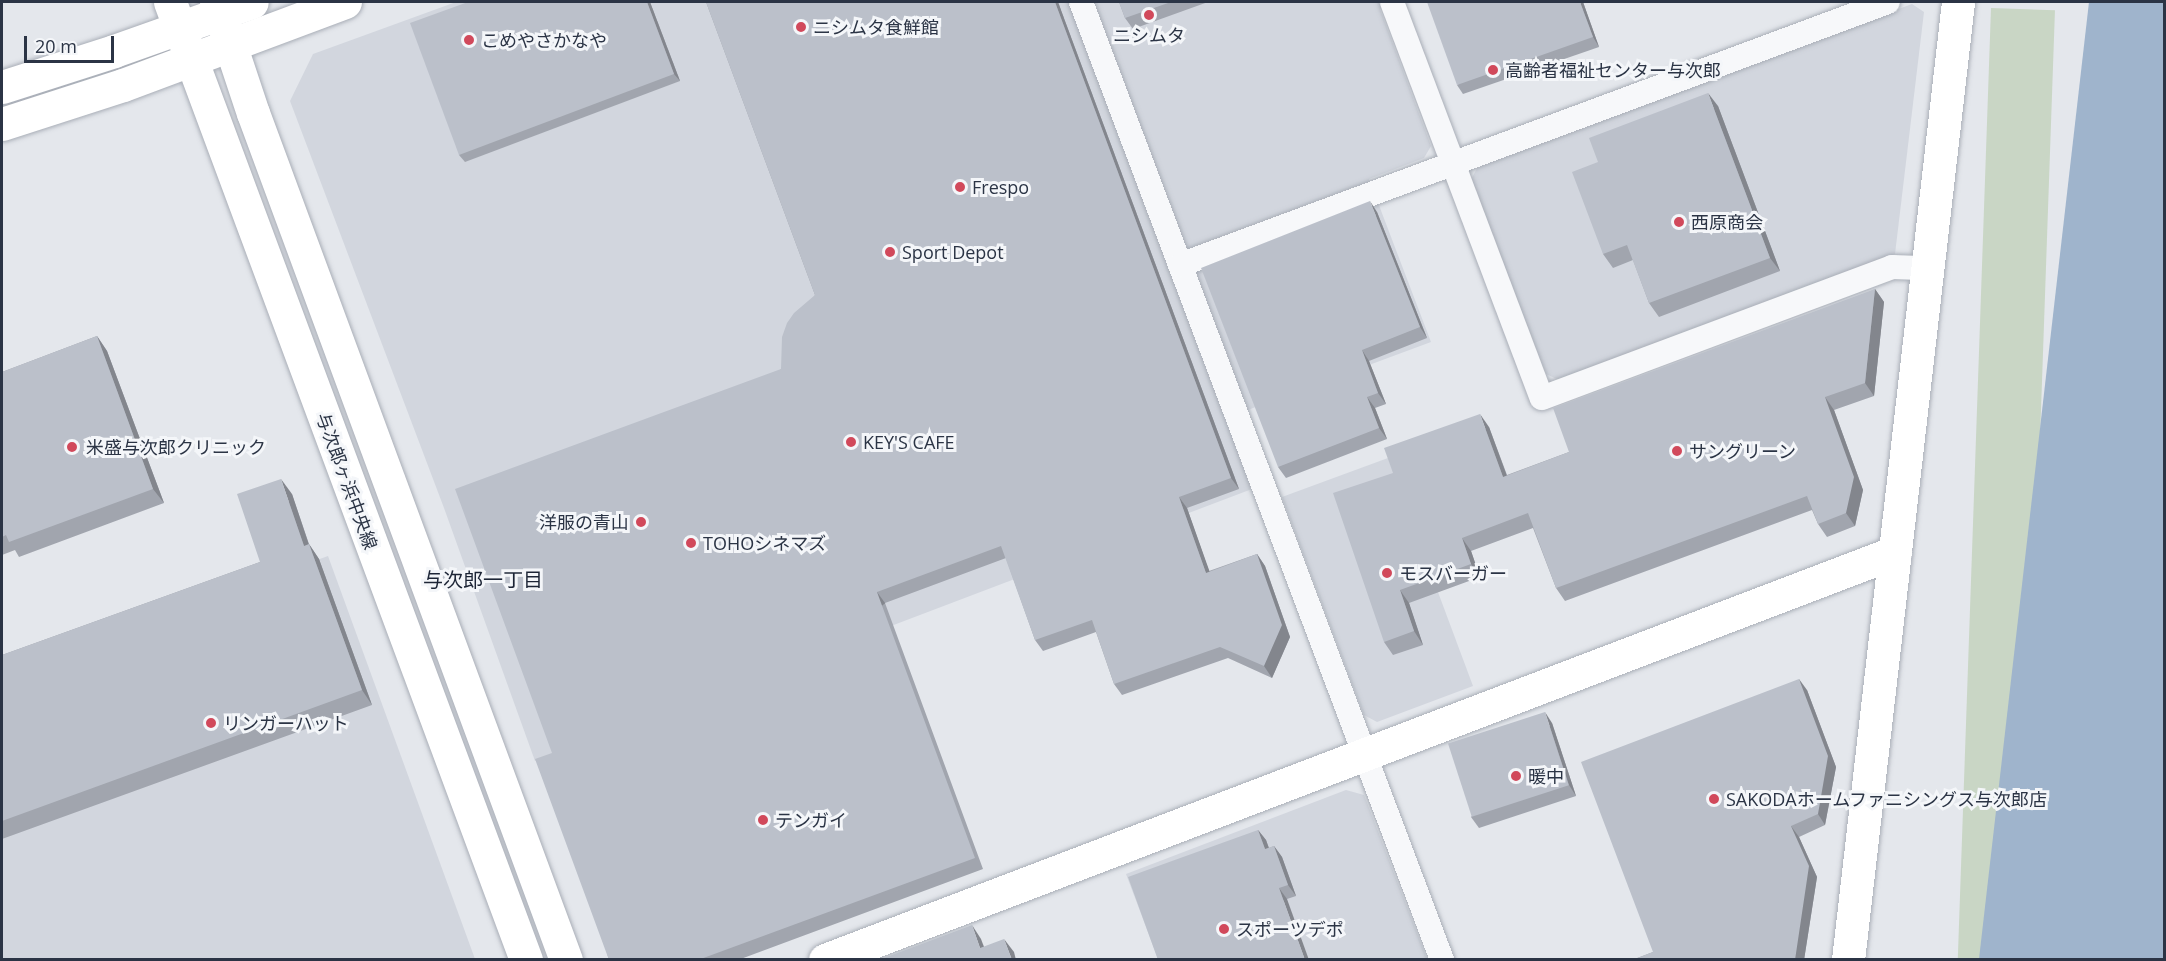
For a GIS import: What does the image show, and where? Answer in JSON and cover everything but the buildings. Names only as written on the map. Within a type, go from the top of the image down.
[{"type":"street","points":[[2,87],[175,15],[252,2]]},
{"type":"street","points":[[2,124],[123,85],[345,2]]},
{"type":"street","points":[[1081,2],[1363,756],[1442,960]]},
{"type":"street","points":[[1392,2],[1542,398],[1892,267],[1928,268]]},
{"type":"street","points":[[1180,265],[1888,2]]},
{"type":"street","points":[[1848,960],[1958,2]]},
{"type":"street","points":[[218,7],[253,113],[566,960]]},
{"type":"street","name":"与次郎ヶ浜中央線","points":[[175,15],[526,960]]},
{"type":"street","points":[[825,960],[1895,552]]},
{"type":"street","points":[[421,679],[457,665]]},
{"type":"street","points":[[491,865],[525,850]]},
{"type":"shaded area","points":[[456,2],[1400,2],[1380,9],[1431,146],[1424,158],[1369,179],[1431,342],[1226,418],[1252,489],[535,761],[444,508],[290,101],[313,54]]},
{"type":"shaded area","points":[[1912,4],[1924,12],[1895,254],[1559,380],[1546,374],[1471,180],[1478,166]]},
{"type":"shaded area","points":[[1388,458],[1473,686],[1377,722],[1364,715],[1282,497]]},
{"type":"shaded area","points":[[328,556],[475,959],[2,960],[2,674]]},
{"type":"shaded area","points":[[1346,790],[1364,795],[1427,959],[1158,959],[1126,874]]},
{"type":"green space","points":[[1991,8],[2055,10],[2022,960],[1958,960]]},
{"type":"water","points":[[2089,2],[2164,2],[2164,959],[1979,959]]},
{"type":"place","name":"ニシムタ","points":[[1149,15]]},
{"type":"place","name":"ニシムタ食鮮館","points":[[801,27]]},
{"type":"place","name":"こめやさかなや","points":[[469,40]]},
{"type":"place","name":"高齢者福祉センター与次郎","points":[[1493,70]]},
{"type":"place","name":"Frespo","points":[[960,187]]},
{"type":"place","name":"西原商会","points":[[1679,222]]},
{"type":"place","name":"Sport Depot","points":[[890,252]]},
{"type":"place","name":"KEY'S CAFE","points":[[851,442]]},
{"type":"place","name":"米盛与次郎クリニック","points":[[72,447]]},
{"type":"place","name":"サングリーン","points":[[1677,451]]},
{"type":"place","name":"洋服の青山","points":[[641,522]]},
{"type":"place","name":"TOHOシネマズ","points":[[691,543]]},
{"type":"place","name":"モスバーガー","points":[[1387,573]]},
{"type":"place","name":"リンガーハット","points":[[211,723]]},
{"type":"place","name":"暖中","points":[[1516,776]]},
{"type":"place","name":"SAKODAホームファニシングス与次郎店","points":[[1714,799]]},
{"type":"place","name":"テンガイ","points":[[763,820]]},
{"type":"place","name":"スポーツデポ","points":[[1224,929]]},
{"type":"district","name":"与次郎一丁目","points":[[483,579]]}]
